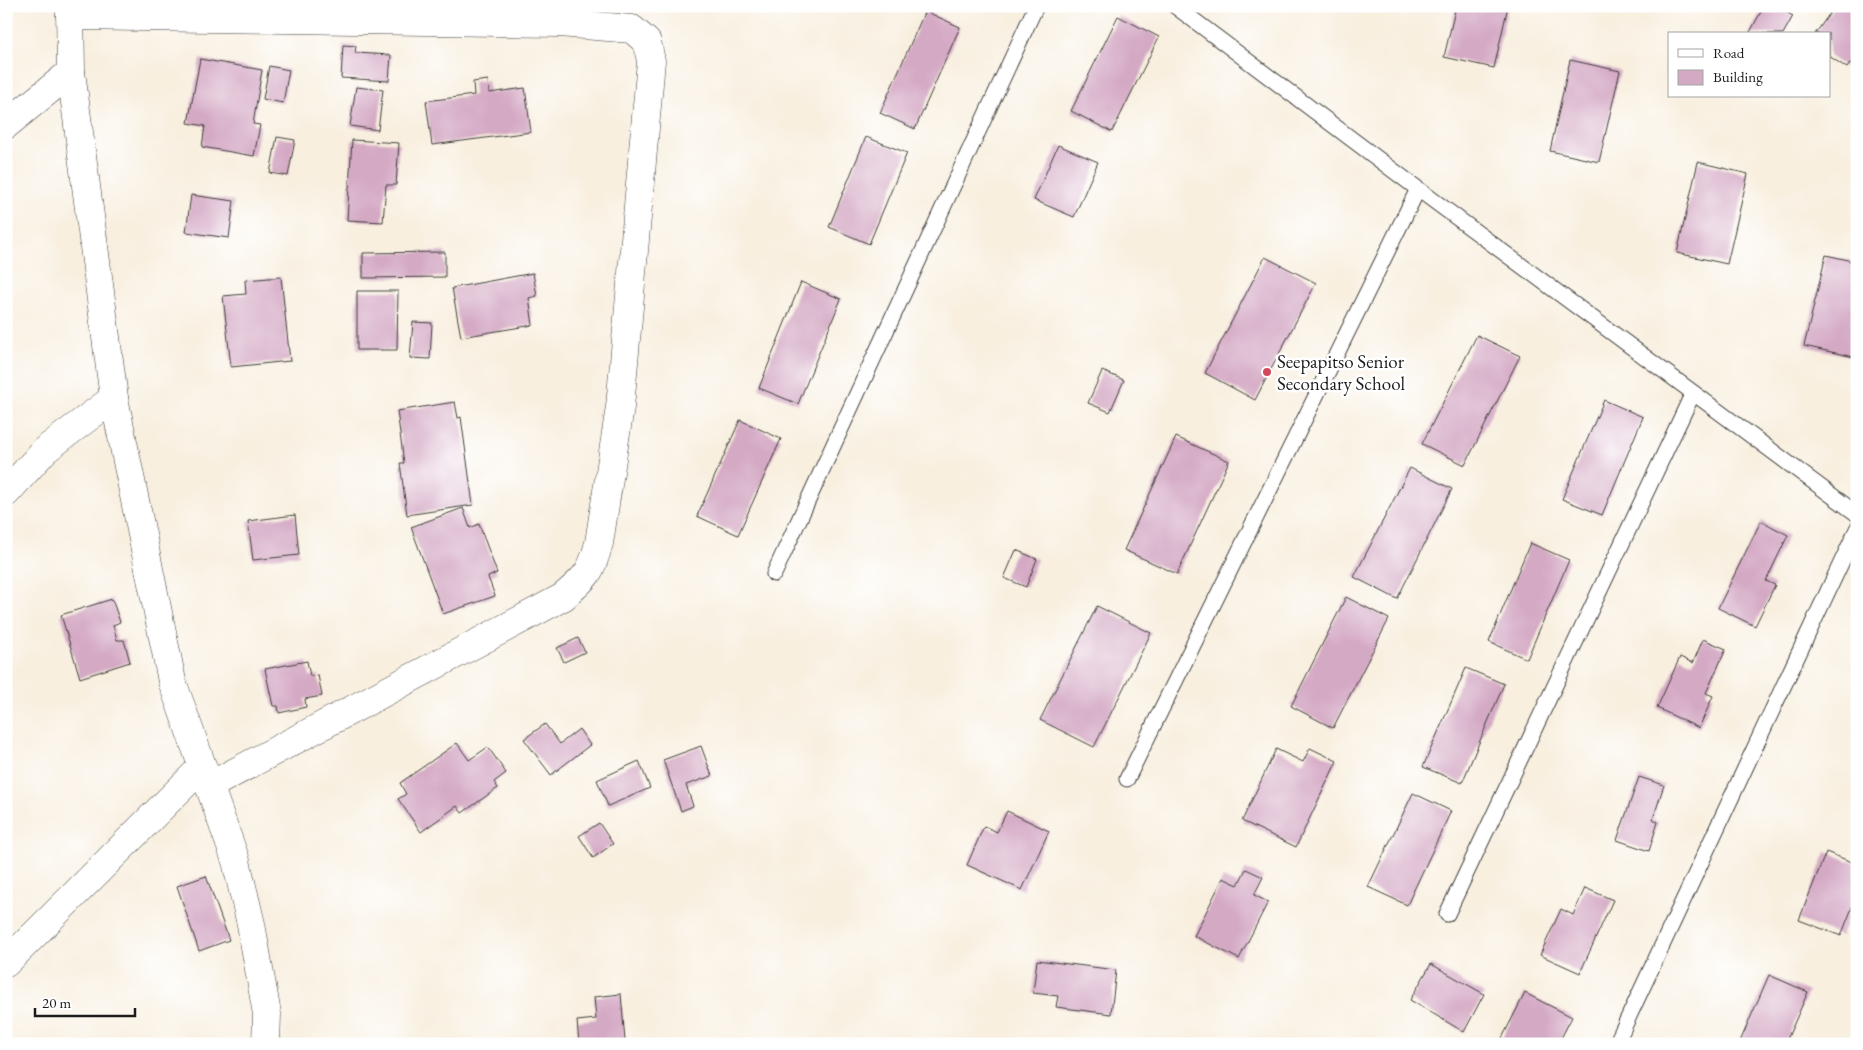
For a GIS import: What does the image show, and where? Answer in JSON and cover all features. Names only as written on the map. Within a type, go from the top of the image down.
[{"type":"street","points":[[6,963],[205,776],[563,597],[587,575],[594,560],[598,544],[620,407],[651,61],[647,42],[632,28],[560,23],[70,11],[71,72],[114,398],[172,681],[205,776],[236,861],[251,924],[267,1014],[266,1044]]},
{"type":"street","points":[[6,126],[71,72]]},
{"type":"street","points":[[6,493],[45,450],[114,398]]},
{"type":"lane","points":[[774,574],[1036,6]]},
{"type":"lane","points":[[1175,6],[1418,189],[1857,514]]},
{"type":"lane","points":[[1127,779],[1418,189]]},
{"type":"lane","points":[[1447,914],[1693,393]]},
{"type":"lane","points":[[1616,1044],[1857,529]]},
{"type":"building","points":[[1456,6],[1508,6],[1494,68],[1444,57]]},
{"type":"building","points":[[1764,6],[1776,6],[1793,16],[1784,32],[1750,32]]},
{"type":"building","points":[[1835,6],[1857,6],[1857,54],[1847,68],[1830,57],[1830,32],[1816,32]]},
{"type":"building","points":[[925,11],[960,27],[915,129],[880,113]]},
{"type":"building","points":[[1118,16],[1159,37],[1112,132],[1071,111]]},
{"type":"building","points":[[343,45],[356,46],[355,53],[391,55],[389,81],[341,78]]},
{"type":"building","points":[[200,59],[262,70],[253,124],[260,125],[254,156],[202,147],[205,126],[188,123]]},
{"type":"building","points":[[1570,60],[1620,71],[1599,162],[1550,151]]},
{"type":"building","points":[[269,66],[289,70],[283,103],[263,99]]},
{"type":"building","points":[[488,80],[489,93],[525,88],[531,132],[432,145],[426,101],[474,95],[473,82]]},
{"type":"building","points":[[356,87],[383,90],[378,130],[350,126]]},
{"type":"building","points":[[277,137],[295,140],[288,176],[270,173]]},
{"type":"building","points":[[866,137],[907,153],[869,244],[829,227]]},
{"type":"building","points":[[352,140],[399,143],[396,185],[386,185],[383,222],[347,220]]},
{"type":"building","points":[[1058,145],[1098,162],[1074,217],[1034,200]]},
{"type":"building","points":[[1698,162],[1748,174],[1727,264],[1677,253]]},
{"type":"building","points":[[191,195],[234,201],[229,238],[186,232]]},
{"type":"building","points":[[445,252],[445,277],[363,278],[363,253]]},
{"type":"building","points":[[1826,255],[1857,262],[1857,347],[1854,357],[1804,346]]},
{"type":"building","points":[[1265,257],[1316,283],[1255,400],[1205,373]]},
{"type":"building","points":[[533,273],[537,296],[529,298],[533,325],[461,337],[452,288]]},
{"type":"building","points":[[281,277],[290,361],[231,367],[223,296],[246,294],[245,280]]},
{"type":"building","points":[[801,282],[841,299],[798,404],[759,388]]},
{"type":"building","points":[[357,291],[398,291],[397,350],[357,350]]},
{"type":"building","points":[[413,322],[432,323],[430,359],[410,358]]},
{"type":"building","points":[[1477,335],[1520,356],[1465,465],[1422,444]]},
{"type":"building","points":[[1102,371],[1124,380],[1110,412],[1088,403]]},
{"type":"building","points":[[1604,400],[1643,417],[1602,515],[1562,499]]},
{"type":"building","points":[[455,402],[458,418],[461,417],[473,505],[407,515],[400,463],[404,463],[397,411]]},
{"type":"building","points":[[740,420],[781,439],[738,535],[697,516]]},
{"type":"building","points":[[1176,437],[1229,461],[1177,574],[1124,550]]},
{"type":"building","points":[[1410,468],[1452,489],[1397,599],[1354,577]]},
{"type":"building","points":[[463,508],[470,528],[479,524],[497,573],[488,577],[495,596],[443,614],[411,527]]},
{"type":"building","points":[[295,515],[299,555],[253,560],[248,521]]},
{"type":"building","points":[[1761,521],[1788,535],[1766,581],[1775,585],[1755,626],[1718,608]]},
{"type":"building","points":[[1530,543],[1569,560],[1527,659],[1489,642]]},
{"type":"building","points":[[1016,550],[1037,559],[1026,587],[1004,578]]},
{"type":"building","points":[[1346,597],[1389,619],[1333,728],[1291,706]]},
{"type":"building","points":[[112,599],[120,622],[113,625],[117,640],[124,640],[130,662],[80,678],[61,615]]},
{"type":"building","points":[[1097,606],[1151,633],[1094,747],[1040,720]]},
{"type":"building","points":[[578,638],[585,652],[564,662],[557,648]]},
{"type":"building","points":[[1703,639],[1726,649],[1706,693],[1713,696],[1699,728],[1657,708],[1680,657],[1693,663]]},
{"type":"building","points":[[307,661],[310,676],[318,675],[322,696],[305,699],[306,707],[279,713],[278,706],[273,706],[265,669]]},
{"type":"building","points":[[1466,668],[1504,684],[1462,783],[1423,767]]},
{"type":"building","points":[[545,724],[560,744],[579,729],[590,745],[551,775],[524,739]]},
{"type":"building","points":[[457,743],[469,760],[488,747],[506,773],[494,782],[498,788],[462,813],[457,806],[421,832],[398,799],[406,794],[400,783]]},
{"type":"building","points":[[701,746],[712,776],[686,785],[693,806],[681,811],[663,760]]},
{"type":"building","points":[[1310,748],[1337,761],[1296,847],[1242,821],[1276,749],[1303,762]]},
{"type":"building","points":[[639,761],[650,788],[608,806],[597,780]]},
{"type":"building","points":[[1639,777],[1664,785],[1653,819],[1658,822],[1649,851],[1617,840]]},
{"type":"building","points":[[1413,793],[1451,811],[1407,905],[1368,887]]},
{"type":"building","points":[[1007,811],[1049,831],[1022,890],[967,865],[984,826],[997,832]]},
{"type":"building","points":[[599,823],[613,844],[593,858],[579,836]]},
{"type":"building","points":[[1826,852],[1857,864],[1857,895],[1841,936],[1799,920]]},
{"type":"building","points":[[1246,869],[1263,877],[1254,895],[1268,902],[1239,959],[1194,936],[1223,878],[1238,885]]},
{"type":"building","points":[[206,876],[229,940],[199,951],[177,886]]},
{"type":"building","points":[[1585,888],[1613,900],[1580,973],[1540,955],[1561,909],[1573,915]]},
{"type":"building","points":[[1037,960],[1116,970],[1111,1014],[1056,1007],[1058,996],[1033,993]]},
{"type":"building","points":[[1431,964],[1484,994],[1464,1032],[1410,1000]]},
{"type":"building","points":[[1769,975],[1808,992],[1785,1044],[1739,1044]]},
{"type":"building","points":[[1525,993],[1572,1017],[1558,1044],[1499,1044]]},
{"type":"building","points":[[621,994],[625,1041],[579,1044],[577,1021],[596,1019],[594,997]]},
{"type":"place","name":"Seepapitso Senior Secondary School","points":[[1267,372]]}]
